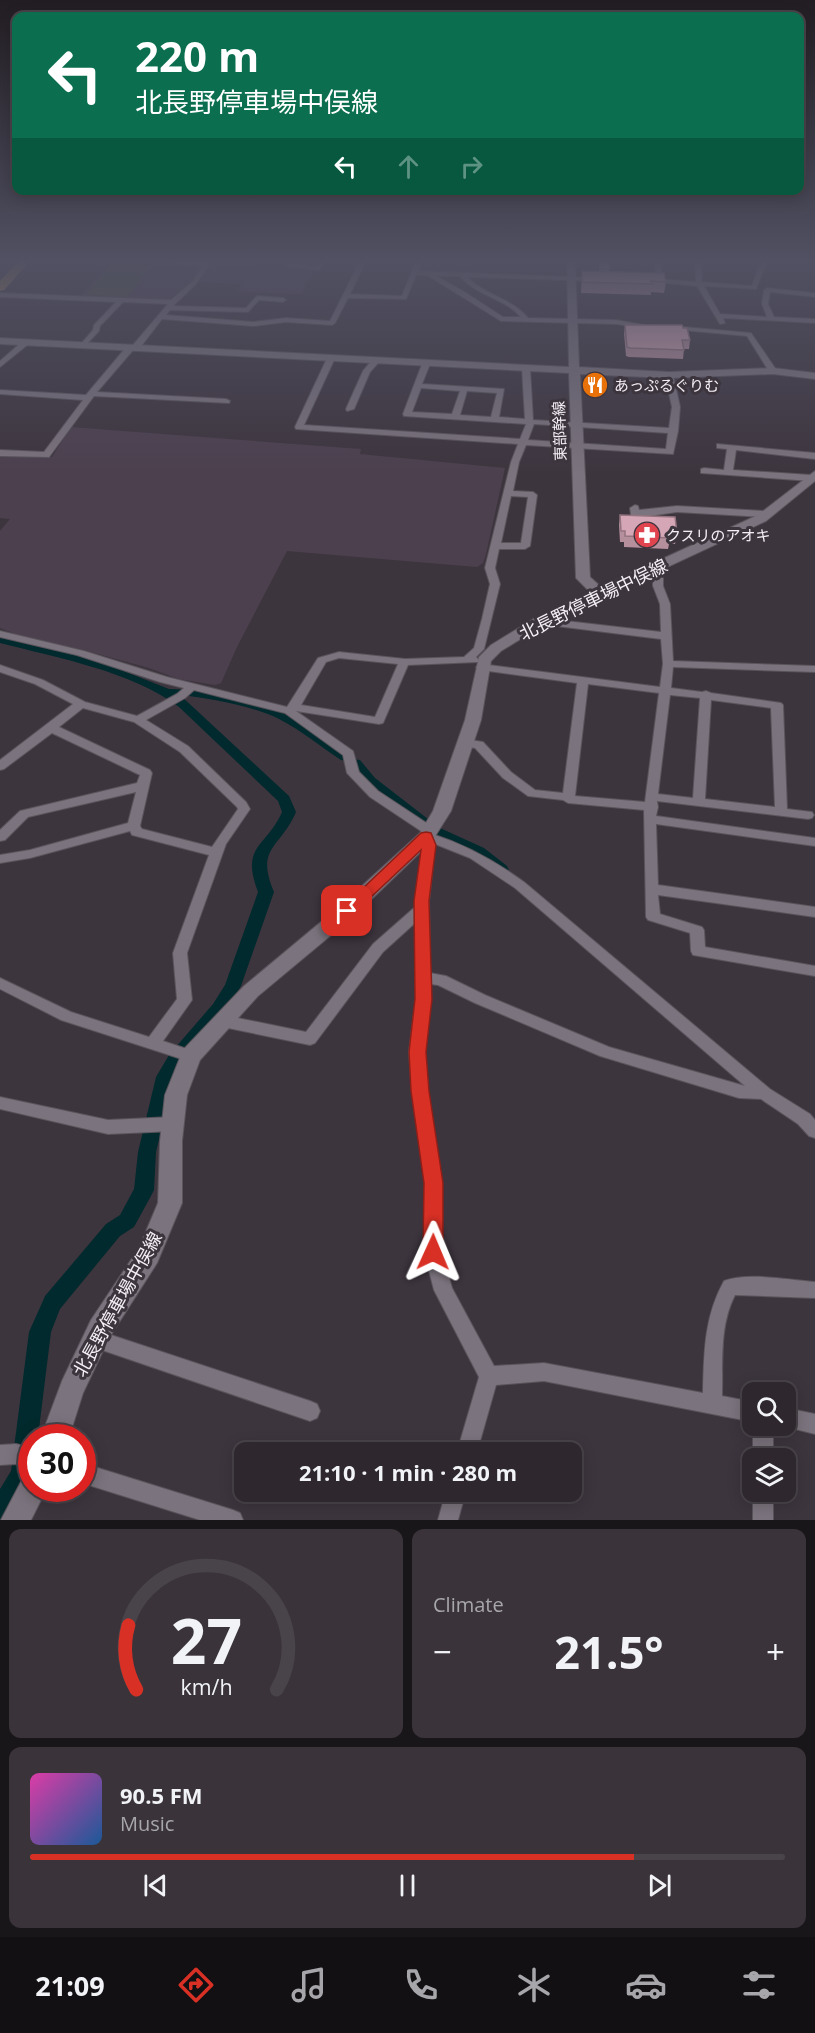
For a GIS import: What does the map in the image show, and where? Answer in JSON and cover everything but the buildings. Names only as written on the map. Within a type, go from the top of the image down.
[{"type":"main road","name":"東部幹線","points":[[572,332],[576,446],[584,578],[599,592]]},
{"type":"main road","points":[[0,341],[526,369],[669,375],[772,370],[815,376]]},
{"type":"main road","name":"北長野停車場中俣線","points":[[59,1424],[71,1390],[96,1339],[148,1255],[170,1203],[168,1124],[183,1054],[223,1021],[251,991],[347,911],[427,834],[442,811],[472,720],[478,662],[540,621],[766,514],[813,477]]},
{"type":"main road","points":[[15,1520],[25,1502]]},
{"type":"street","points":[[84,345],[95,332]]},
{"type":"street","points":[[0,453],[46,455],[90,396],[148,332]]},
{"type":"street","points":[[738,332],[749,334],[772,370]]},
{"type":"street","points":[[0,365],[27,342]]},
{"type":"street","points":[[331,358],[299,427],[670,452],[676,407],[669,375]]},
{"type":"street","points":[[350,409],[367,371],[376,361]]},
{"type":"street","points":[[426,364],[407,414],[674,430]]},
{"type":"street","points":[[478,662],[495,584],[490,568],[515,462],[530,423],[526,411],[526,369]]},
{"type":"street","points":[[419,386],[501,391],[494,420]]},
{"type":"street","points":[[455,417],[464,389]]},
{"type":"street","points":[[0,392],[226,400]]},
{"type":"street","points":[[720,446],[815,456]]},
{"type":"street","points":[[728,473],[732,447]]},
{"type":"street","points":[[704,471],[813,477]]},
{"type":"street","points":[[495,546],[525,546],[533,495],[508,493]]},
{"type":"street","points":[[635,508],[634,513],[677,509],[766,514]]},
{"type":"street","points":[[658,567],[658,586],[665,604],[668,663],[652,808],[653,917],[697,930],[698,951],[815,971]]},
{"type":"street","points":[[540,621],[666,636]]},
{"type":"street","points":[[0,634],[80,653],[164,681],[182,693],[379,721],[404,662]]},
{"type":"street","points":[[291,709],[322,660],[339,655],[404,662],[478,662],[583,679],[777,705],[781,812]]},
{"type":"street","points":[[668,663],[815,669]]},
{"type":"street","points":[[0,668],[39,682],[81,704],[138,720],[184,749],[244,809],[216,852],[180,954],[185,1000],[152,1044]]},
{"type":"street","points":[[568,797],[583,679]]},
{"type":"street","points":[[138,720],[182,693]]},
{"type":"street","points":[[699,803],[706,694]]},
{"type":"street","points":[[0,766],[81,704]]},
{"type":"street","points":[[291,709],[349,754],[353,772],[374,794],[427,834],[480,856],[764,1093],[804,1119],[815,1131]]},
{"type":"street","points":[[51,728],[146,772],[134,826],[137,832],[216,852]]},
{"type":"street","points":[[464,743],[479,745],[507,775],[532,793],[652,808],[815,842]]},
{"type":"street","points":[[0,837],[24,814],[143,786]]},
{"type":"street","points":[[652,808],[699,803],[808,815]]},
{"type":"street","points":[[0,859],[30,854],[134,826]]},
{"type":"street","points":[[427,834],[429,845],[422,909],[423,999],[417,1052],[420,1091],[434,1183],[433,1252],[443,1290],[489,1376],[470,1442]]},
{"type":"street","points":[[651,889],[815,912]]},
{"type":"street","points":[[223,1021],[310,1039],[378,948],[422,909]]},
{"type":"street","points":[[423,977],[441,980],[605,1052],[739,1092],[764,1093]]},
{"type":"street","points":[[0,983],[66,1016],[183,1054]]},
{"type":"street","points":[[0,1103],[108,1127],[168,1124]]},
{"type":"street","points":[[712,1403],[716,1327],[725,1294],[730,1287],[815,1290]]},
{"type":"street","points":[[96,1339],[310,1411]]},
{"type":"street","points":[[489,1376],[544,1372],[742,1410]]},
{"type":"street","points":[[796,1420],[815,1424]]},
{"type":"street","points":[[96,1477],[233,1520]]},
{"type":"street","points":[[448,1520],[453,1502]]},
{"type":"street","points":[[763,1502],[763,1520]]},
{"type":"shaded area","points":[[71,427],[361,449],[360,454],[505,468],[486,554],[483,563],[477,567],[287,551],[221,683],[215,685],[179,679],[149,668],[80,649],[33,641],[0,628],[0,531],[10,519],[0,518],[0,456],[52,457]]},
{"type":"waterway","points":[[0,639],[97,665],[133,678]]},
{"type":"waterway","points":[[0,1511],[22,1474],[40,1332],[52,1303],[113,1230],[127,1221],[144,1190],[147,1152],[165,1077],[175,1060],[219,1008],[233,986],[266,892],[258,864],[260,855],[278,832],[289,812],[284,799],[184,704],[169,693],[133,678]]},
{"type":"waterway","points":[[133,678],[139,680]]},
{"type":"waterway","points":[[174,691],[204,694],[283,716],[346,757]]},
{"type":"waterway","points":[[355,763],[370,781],[423,822]]},
{"type":"waterway","points":[[440,833],[479,851],[502,870]]},
{"type":"place","name":"あっぷるぐりむ","points":[[595,385]]},
{"type":"place","name":"クスリのアオキ","points":[[647,535]]},
{"type":"route","points":[[347,911],[426,837],[429,845],[422,901],[423,999],[417,1052],[420,1091],[434,1183],[433,1252]]}]
